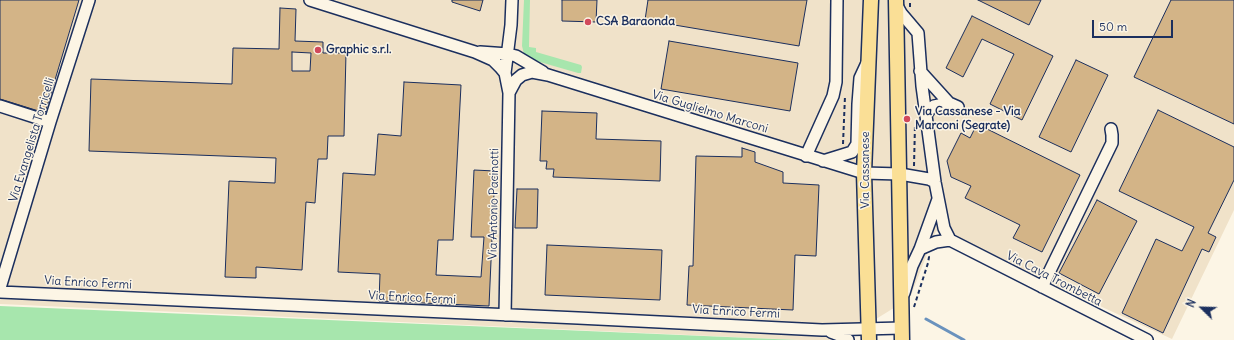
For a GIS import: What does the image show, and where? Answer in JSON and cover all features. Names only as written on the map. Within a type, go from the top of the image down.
[{"type":"main road","name":"Via Cassanese","points":[[869,334],[864,173],[871,0]]},
{"type":"main road","points":[[896,2],[902,334]]},
{"type":"street","name":"Via Evangelista Torricelli","points":[[0,288],[50,122],[89,0]]},
{"type":"street","name":"Via Guglielmo Marconi","points":[[310,0],[475,52],[493,60],[500,66],[504,73],[509,93]]},
{"type":"street","points":[[504,73],[508,54],[512,0]]},
{"type":"street","points":[[806,156],[834,96],[836,82],[837,0]]},
{"type":"street","points":[[896,2],[901,13],[918,33],[920,71],[935,182],[944,228],[950,240],[936,242],[920,249]]},
{"type":"street","name":"Via Guglielmo Marconi","points":[[475,52],[508,54],[527,62],[548,75]]},
{"type":"street","points":[[822,161],[852,152],[857,144],[860,78],[869,61]]},
{"type":"street","points":[[920,71],[953,105],[934,106],[926,115]]},
{"type":"street","name":"Via Guglielmo Marconi","points":[[509,93],[516,80],[522,75],[532,72],[548,75],[864,173],[900,174],[928,179],[935,182]]},
{"type":"street","name":"Via Antonio Pacinotti","points":[[505,315],[509,93]]},
{"type":"street","points":[[0,106],[50,122]]},
{"type":"street","points":[[1042,287],[1112,143],[1111,129]]},
{"type":"street","points":[[902,300],[912,266],[920,249],[938,198]]},
{"type":"street","name":"Via Cava Trombetta","points":[[950,240],[1147,340]]},
{"type":"street","name":"Via Enrico Fermi","points":[[0,292],[822,330],[869,334],[902,334]]},
{"type":"street","name":"Via Enrico Fermi","points":[[822,330],[844,337],[848,340]]},
{"type":"path","points":[[844,155],[842,150],[845,91]]},
{"type":"shaded area","points":[[0,0],[1234,0],[1234,210],[1172,339],[936,231],[910,298],[842,340],[800,340],[0,304]]},
{"type":"green space","points":[[524,0],[530,0],[529,47],[536,48],[536,52],[581,65],[581,73],[533,60],[524,54],[522,46]]},
{"type":"green space","points":[[0,306],[798,340],[0,340]]},
{"type":"building","points":[[0,0],[79,0],[45,113],[0,99]]},
{"type":"building","points":[[452,0],[483,0],[480,11],[452,2]]},
{"type":"building","points":[[562,0],[597,0],[596,22],[562,21]]},
{"type":"building","points":[[648,0],[807,0],[799,46],[645,20]]},
{"type":"building","points":[[978,0],[1041,0],[1029,25]]},
{"type":"building","points":[[1171,0],[1234,0],[1234,124],[1134,77]]},
{"type":"building","points":[[280,8],[296,9],[295,41],[323,42],[323,53],[346,53],[344,136],[328,136],[327,159],[318,159],[315,203],[306,202],[302,270],[256,267],[256,278],[225,277],[229,181],[275,183],[276,158],[89,151],[91,79],[232,84],[233,48],[279,49]],"holes":[[[292,52],[311,53],[310,71],[292,71]]]},
{"type":"building","points":[[972,16],[1053,56],[1022,120],[990,104],[1014,54],[982,39],[963,77],[946,68]]},
{"type":"building","points":[[669,41],[798,63],[790,111],[661,89]]},
{"type":"building","points":[[1076,60],[1108,75],[1071,152],[1039,137]]},
{"type":"building","points":[[404,82],[461,85],[453,240],[438,240],[436,275],[481,277],[484,237],[471,237],[474,170],[495,171],[489,306],[379,301],[380,274],[338,272],[343,173],[375,175],[378,134],[401,136]]},
{"type":"building","points":[[1158,110],[1234,147],[1234,180],[1208,233],[1216,237],[1209,252],[1202,249],[1163,333],[1122,313],[1156,239],[1182,251],[1194,227],[1119,191]]},
{"type":"building","points":[[542,111],[597,113],[596,139],[661,141],[660,181],[553,177],[554,169],[546,169],[547,161],[540,161]]},
{"type":"building","points":[[977,124],[1080,175],[1042,252],[1013,238],[1020,225],[965,198],[971,186],[951,177],[947,161],[961,133],[970,138]]},
{"type":"building","points":[[742,148],[755,152],[755,162],[783,172],[783,183],[819,185],[816,256],[795,255],[793,310],[687,305],[689,266],[693,266],[696,156],[742,157]]},
{"type":"building","points":[[517,189],[538,189],[537,228],[515,228]]},
{"type":"building","points":[[1097,200],[1137,221],[1099,294],[1059,273]]},
{"type":"building","points":[[547,245],[662,250],[660,300],[545,295]]},
{"type":"waterway","points":[[926,319],[964,340]]},
{"type":"place","name":"CSA Baraonda","points":[[588,22]]},
{"type":"place","name":"Graphic s.r.l.","points":[[318,50]]},
{"type":"place","name":"Via Cassanese - Via Marconi (Segrate)","points":[[907,119]]}]
